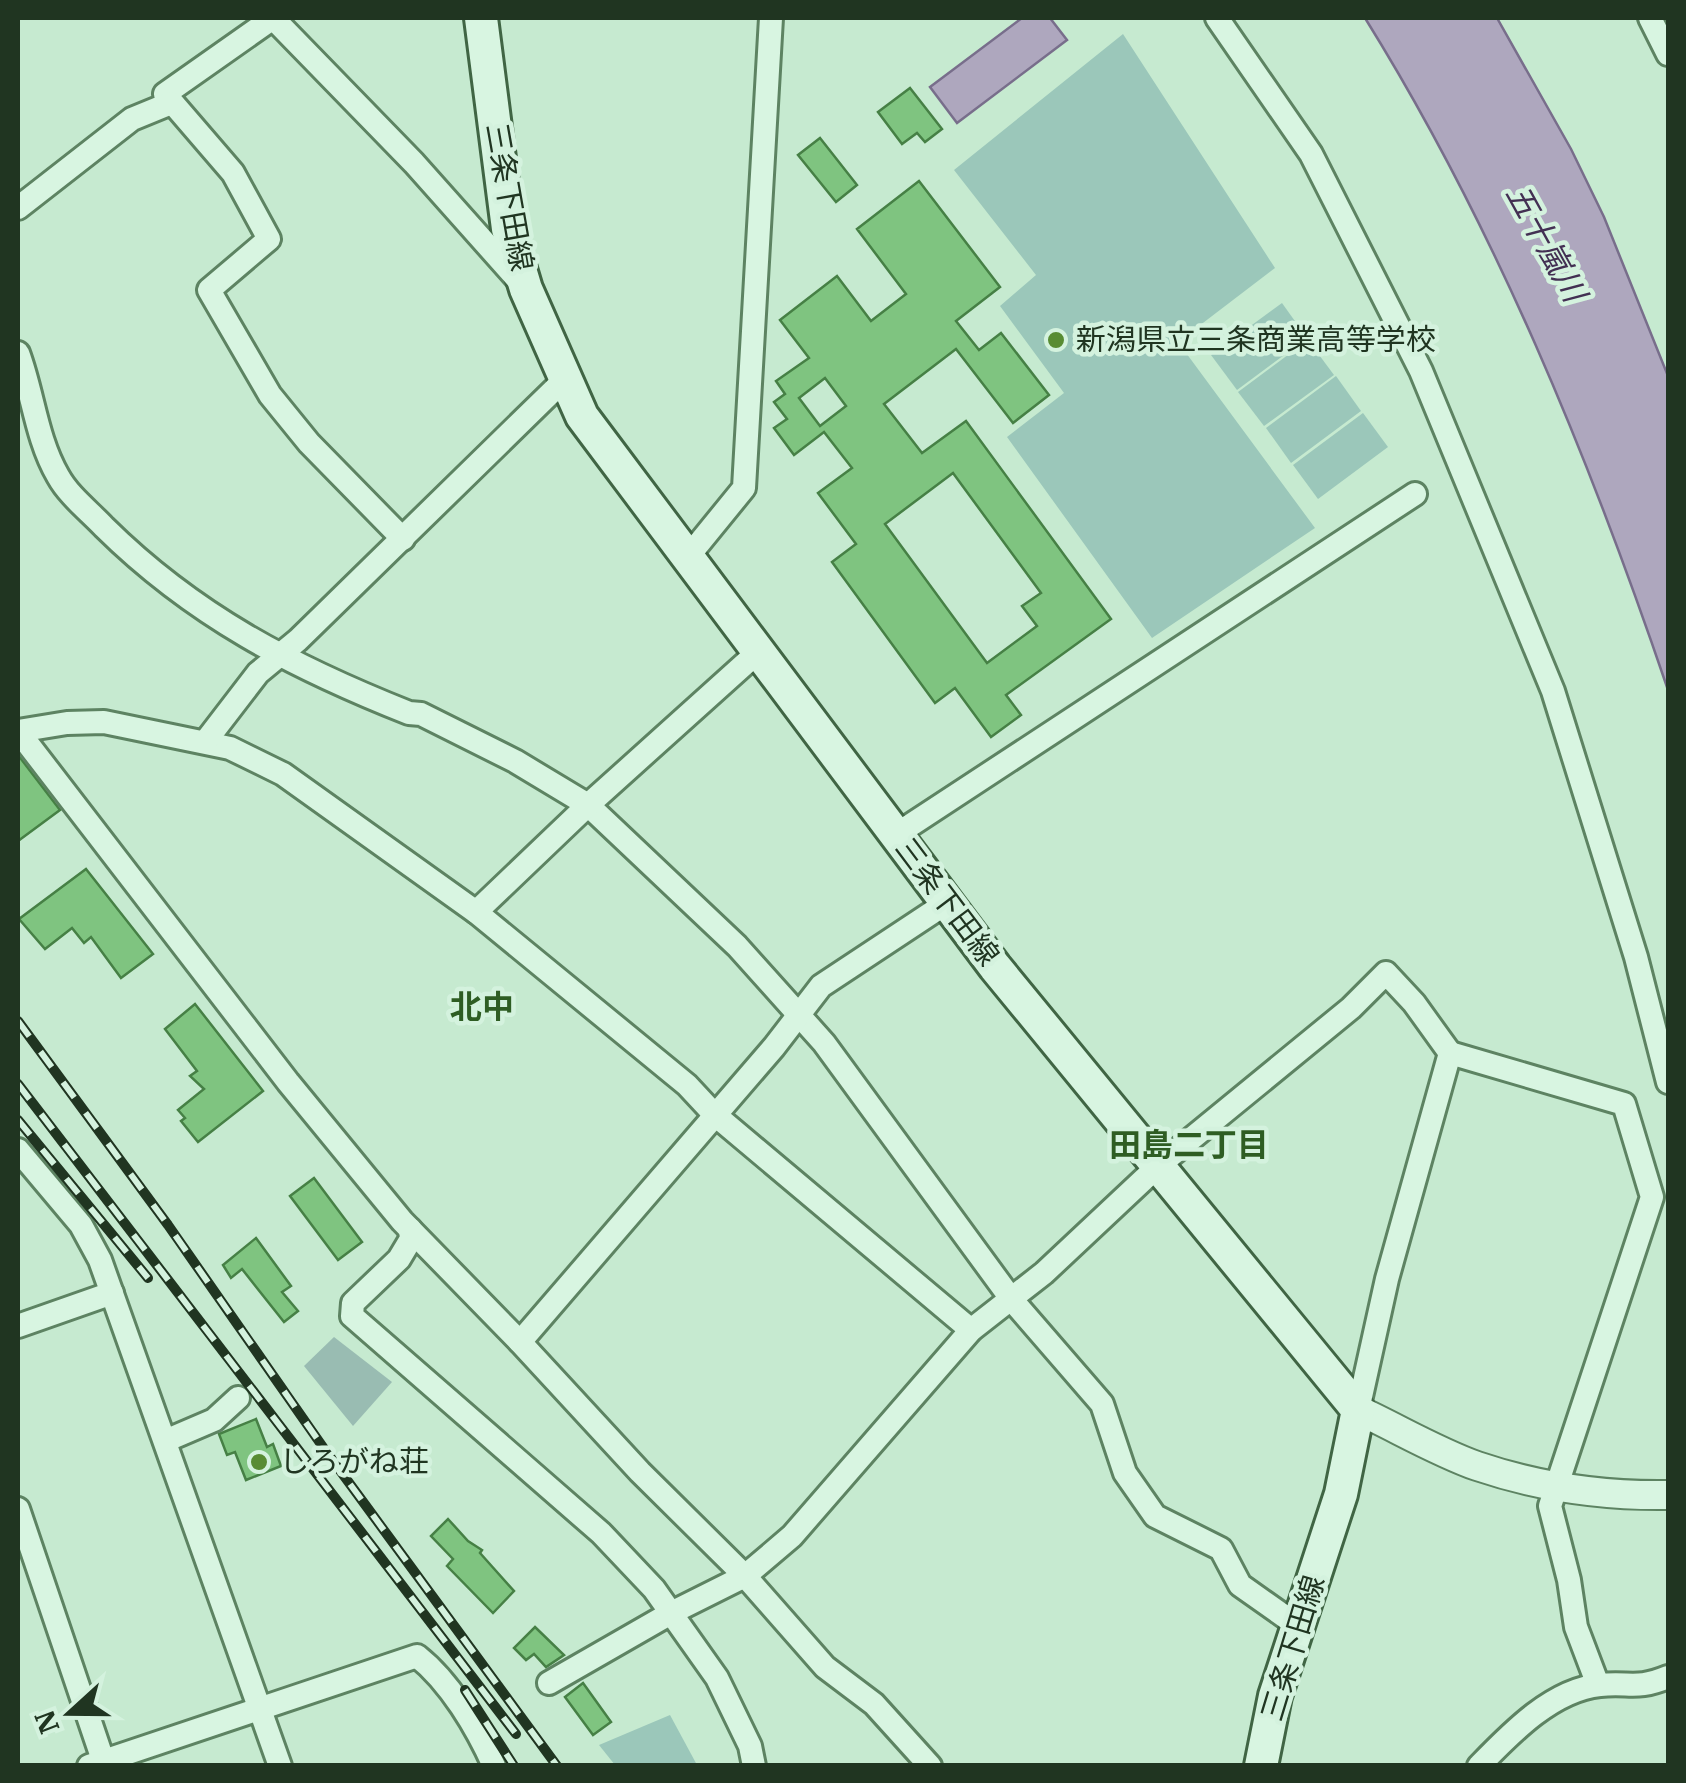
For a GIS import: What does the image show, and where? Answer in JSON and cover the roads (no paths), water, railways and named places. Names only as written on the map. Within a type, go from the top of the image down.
[{"type":"main road","name":"三条下田線","points":[[481,18],[508,229],[526,289],[582,416],[995,966],[1358,1410],[1342,1494],[1275,1696],[1261,1766]]},
{"type":"street","points":[[403,539],[270,396],[210,290],[269,239],[232,174],[165,94],[273,18],[425,174],[526,289]]},
{"type":"street","points":[[687,558],[744,488],[772,18]]},
{"type":"street","points":[[1217,18],[1311,154],[1421,371],[1554,692],[1636,957],[1668,1082]]},
{"type":"street","points":[[1650,18],[1668,54]]},
{"type":"street","points":[[18,208],[132,119],[171,103]]},
{"type":"street","points":[[18,353],[35,418],[57,476],[136,558],[204,612],[278,656],[327,680],[421,714],[515,761],[588,805],[737,946],[824,1043],[1012,1300],[1102,1404],[1125,1473],[1155,1516],[1221,1549],[1240,1585],[1298,1626]]},
{"type":"street","points":[[205,742],[258,672],[298,640],[566,378]]},
{"type":"street","points":[[897,834],[1415,494]]},
{"type":"street","points":[[476,912],[758,652]]},
{"type":"street","points":[[930,1766],[874,1704],[825,1667],[745,1576],[640,1472],[410,1229],[288,1082],[18,731],[104,722],[230,748],[284,774],[476,912],[686,1084],[714,1114],[970,1330]]},
{"type":"street","points":[[520,1342],[774,1047],[821,986],[948,902]]},
{"type":"street","points":[[549,1683],[745,1576],[792,1536],[970,1330],[1012,1300],[1158,1166],[1350,1008],[1386,972],[1450,1052],[1624,1104],[1652,1197],[1550,1506],[1569,1580],[1576,1627],[1598,1684]]},
{"type":"street","points":[[1450,1052],[1388,1279],[1358,1410],[1474,1465],[1614,1496],[1668,1495]]},
{"type":"street","points":[[18,1150],[81,1225],[112,1293],[280,1766]]},
{"type":"street","points":[[410,1229],[412,1239],[398,1259],[353,1303],[352,1316],[602,1534],[654,1589],[717,1678],[750,1746],[754,1766]]},
{"type":"street","points":[[18,1326],[112,1293]]},
{"type":"street","points":[[165,1441],[214,1420],[238,1398]]},
{"type":"street","points":[[18,1509],[99,1764],[259,1706],[417,1656],[433,1669],[484,1744],[494,1766]]},
{"type":"street","points":[[1479,1766],[1522,1722],[1556,1700],[1598,1684],[1644,1686],[1668,1677]]},
{"type":"water","points":[[1022,18],[1050,18],[1067,40],[957,123],[930,87]]},
{"type":"water","name":"五十嵐川","points":[[1365,18],[1497,18],[1571,149],[1604,217],[1668,376],[1668,690],[1606,516],[1536,345],[1456,178]]},
{"type":"railway","points":[[18,1021],[557,1766]]},
{"type":"railway","points":[[18,1084],[516,1734]]},
{"type":"railway","points":[[18,1120],[148,1278]]},
{"type":"railway","points":[[465,1690],[514,1766]]},
{"type":"place","name":"新潟県立三条商業高等学校","points":[[1056,340]]},
{"type":"place","name":"しろがね荘","points":[[259,1462]]},
{"type":"district","name":"北中","points":[[482,1007]]},
{"type":"district","name":"田島二丁目","points":[[1189,1145]]}]
